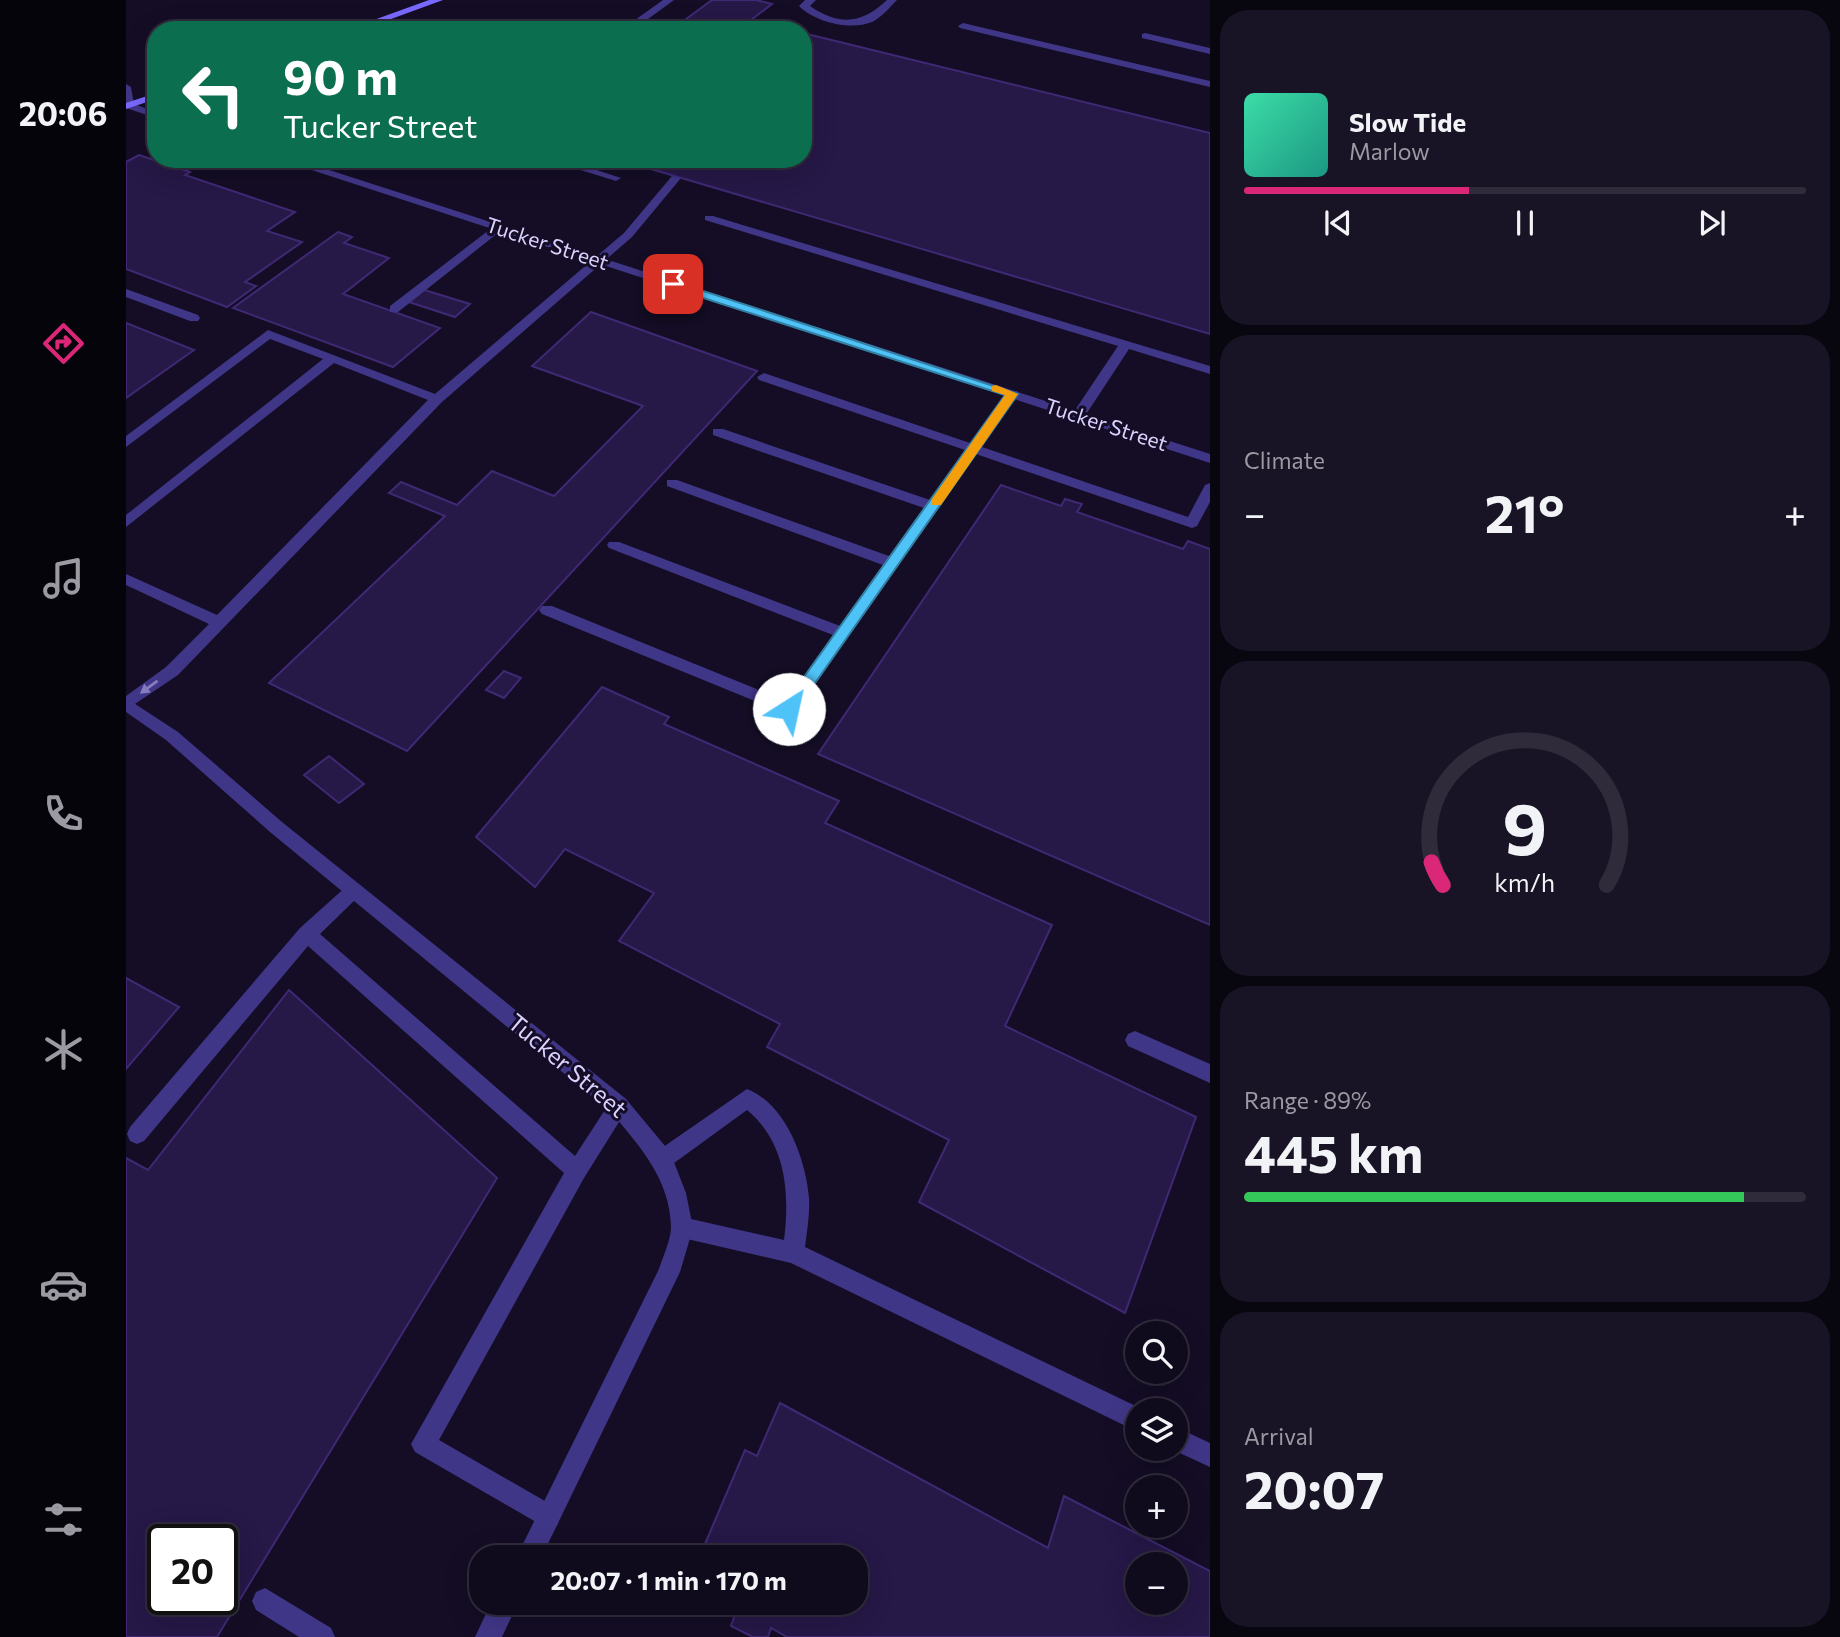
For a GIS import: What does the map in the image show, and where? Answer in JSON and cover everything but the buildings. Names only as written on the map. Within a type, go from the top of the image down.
[{"type":"street","points":[[377,21],[438,0]]},
{"type":"street","points":[[639,21],[669,0]]},
{"type":"street","points":[[811,0],[804,6],[811,13],[853,22],[869,20],[892,0]]},
{"type":"street","points":[[963,26],[1210,85]]},
{"type":"street","points":[[1145,36],[1210,51]]},
{"type":"street","points":[[126,87],[127,106]]},
{"type":"street","points":[[127,106],[147,99]]},
{"type":"street","points":[[127,106],[147,112]]},
{"type":"street","name":"Tucker Street","points":[[311,168],[1210,459]]},
{"type":"street","points":[[581,168],[616,178]]},
{"type":"street","points":[[126,704],[172,671],[437,399],[628,235],[676,178]]},
{"type":"street","points":[[709,218],[1210,370]]},
{"type":"street","points":[[394,309],[497,229]]},
{"type":"street","points":[[126,293],[194,317]]},
{"type":"street","points":[[126,443],[268,334],[437,399]]},
{"type":"street","points":[[1079,416],[1126,344]]},
{"type":"street","points":[[126,522],[332,358]]},
{"type":"street","points":[[764,377],[1192,523],[1210,488]]},
{"type":"street","points":[[547,610],[789,709],[1012,394]]},
{"type":"street","points":[[718,432],[933,506]]},
{"type":"street","points":[[671,483],[892,563]]},
{"type":"street","points":[[614,545],[843,633]]},
{"type":"street","points":[[126,579],[219,622]]},
{"type":"street","name":"Tucker Street","points":[[126,704],[172,736],[354,890],[619,1106],[663,1159],[675,1193],[682,1228],[669,1272],[534,1545]]},
{"type":"street","points":[[137,1134],[307,934],[354,890]]},
{"type":"street","points":[[307,934],[577,1171]]},
{"type":"street","points":[[1135,1040],[1210,1074]]},
{"type":"street","points":[[663,1159],[747,1098],[764,1109],[791,1156],[798,1198],[793,1253]]},
{"type":"street","points":[[548,1517],[423,1444],[577,1171],[619,1106]]},
{"type":"street","points":[[682,1228],[793,1253],[1125,1414]]},
{"type":"street","points":[[1188,1445],[1210,1455]]},
{"type":"street","points":[[265,1601],[322,1637]]},
{"type":"street","points":[[488,1637],[499,1615]]},
{"type":"slow traffic","points":[[936,502],[1012,394],[996,389]]},
{"type":"route","points":[[673,284],[1012,394],[789,709]]}]
